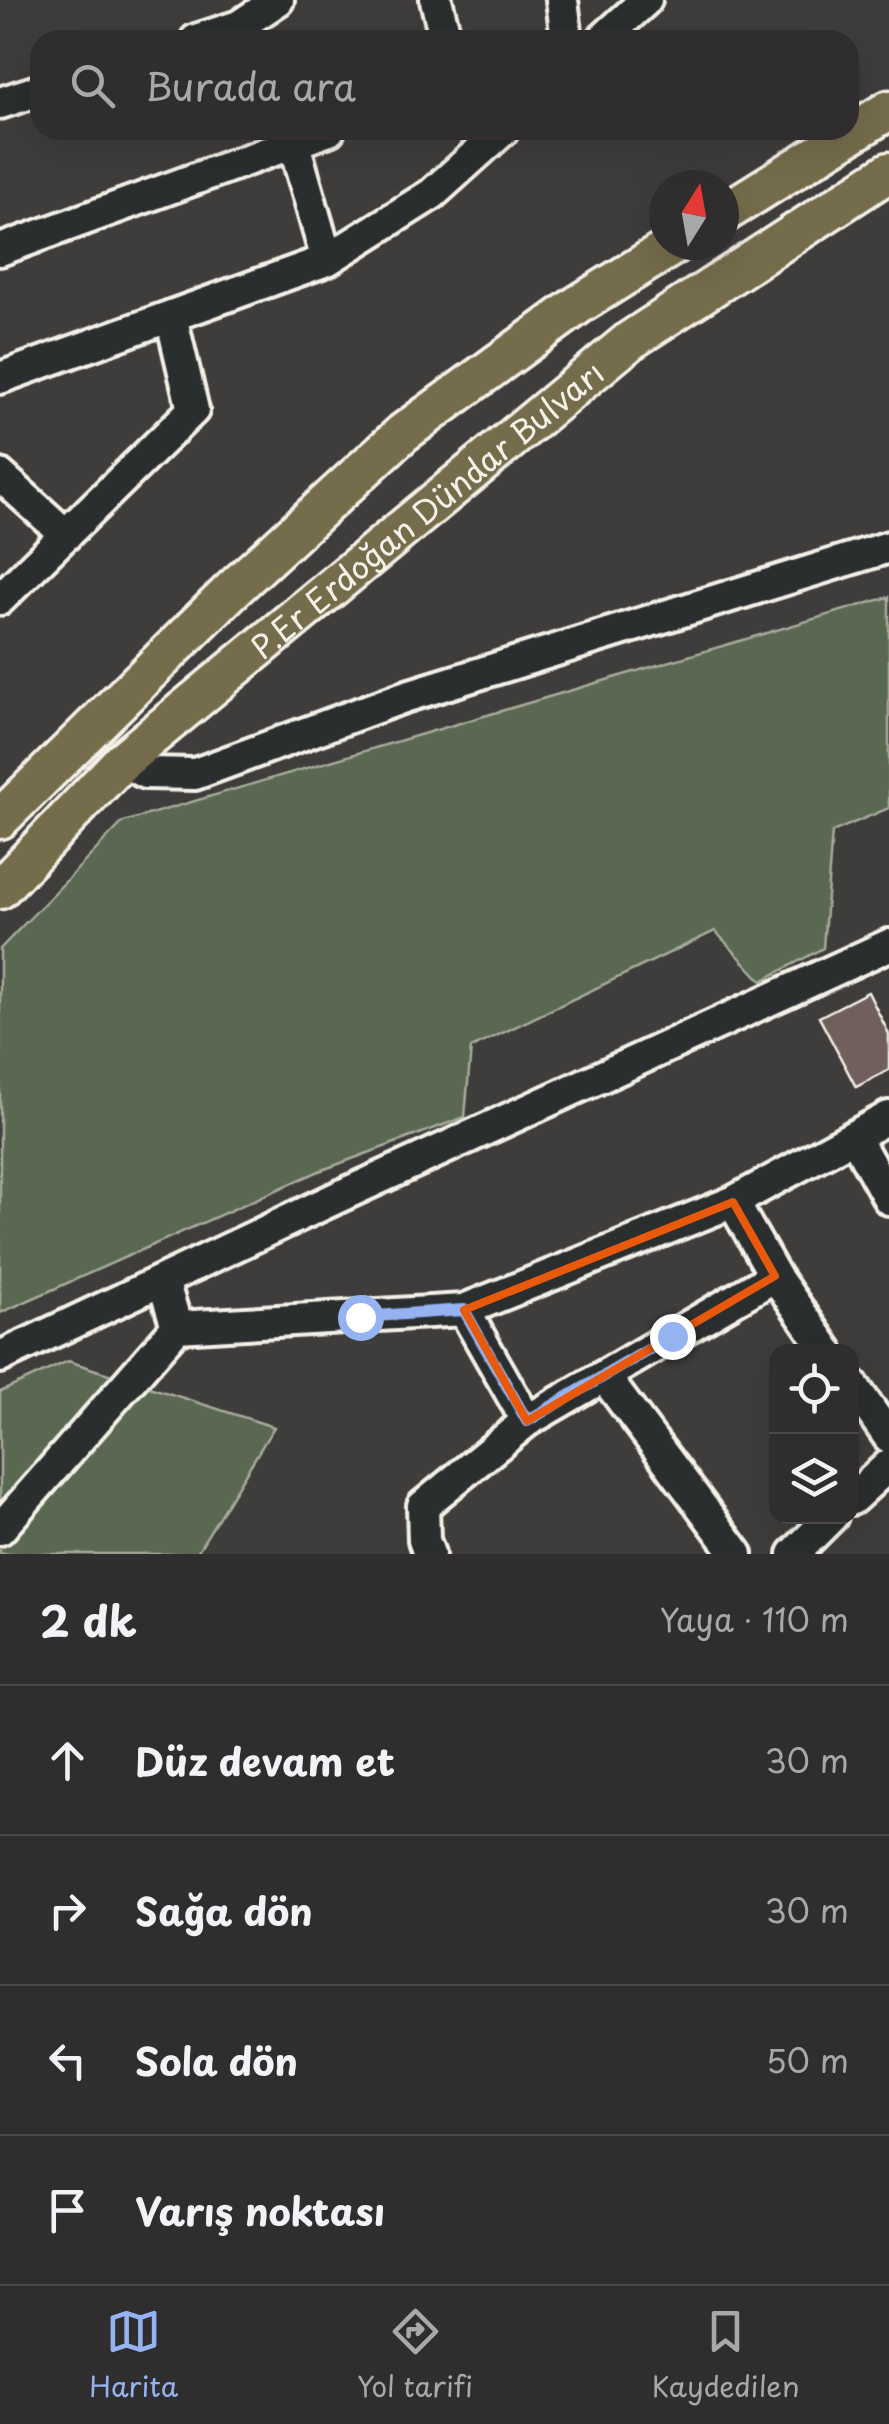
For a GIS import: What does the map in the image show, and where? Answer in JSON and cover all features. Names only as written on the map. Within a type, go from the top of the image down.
[{"type":"main road","points":[[859,129],[889,110]]},
{"type":"main road","points":[[739,204],[841,140]]},
{"type":"main road","name":"P.Er Erdoğan Dündar Bulvarı","points":[[0,889],[122,761],[631,340],[889,172]]},
{"type":"main road","name":"P.Er Erdoğan Dündar Bulvarı","points":[[0,819],[232,590],[403,433],[578,305],[650,260]]},
{"type":"street","points":[[238,22],[278,0]]},
{"type":"street","points":[[436,0],[444,30]]},
{"type":"street","points":[[562,0],[566,30]]},
{"type":"street","points":[[613,30],[646,0]]},
{"type":"street","points":[[0,103],[30,93]]},
{"type":"street","points":[[0,250],[283,140]]},
{"type":"street","points":[[294,140],[327,260]]},
{"type":"street","points":[[0,378],[327,260],[432,194],[473,142]]},
{"type":"street","points":[[0,599],[192,410],[171,316]]},
{"type":"street","points":[[0,475],[66,536]]},
{"type":"street","points":[[122,761],[146,773],[194,774],[404,697],[889,547]]},
{"type":"street","points":[[0,1357],[889,945]]},
{"type":"street","points":[[0,1530],[177,1327],[464,1310],[733,1202],[889,1117]]},
{"type":"street","points":[[854,1136],[889,1199]]},
{"type":"street","points":[[733,1202],[775,1276],[822,1344]]},
{"type":"street","points":[[429,1554],[424,1540],[423,1506],[527,1421],[775,1276]]},
{"type":"street","points":[[162,1280],[177,1327]]},
{"type":"street","points":[[464,1310],[527,1421]]},
{"type":"street","points":[[604,1376],[736,1554]]},
{"type":"street","points":[[859,1394],[889,1437]]},
{"type":"street","points":[[859,1492],[889,1465]]},
{"type":"street","points":[[794,1554],[824,1524]]},
{"type":"highlighted area","points":[[733,1202],[775,1276],[527,1421],[464,1310]]},
{"type":"green space","points":[[889,597],[889,808],[832,832],[823,948],[762,981],[715,931],[471,1048],[465,1117],[317,1172],[0,1313],[0,949],[123,822]]},
{"type":"green space","points":[[68,1361],[274,1427],[196,1554],[0,1554],[0,1392]]},
{"type":"building","points":[[868,992],[889,1034],[889,1070],[856,1087],[819,1017]]},
{"type":"route","points":[[360,1317],[464,1310],[527,1421],[672,1336]]}]
